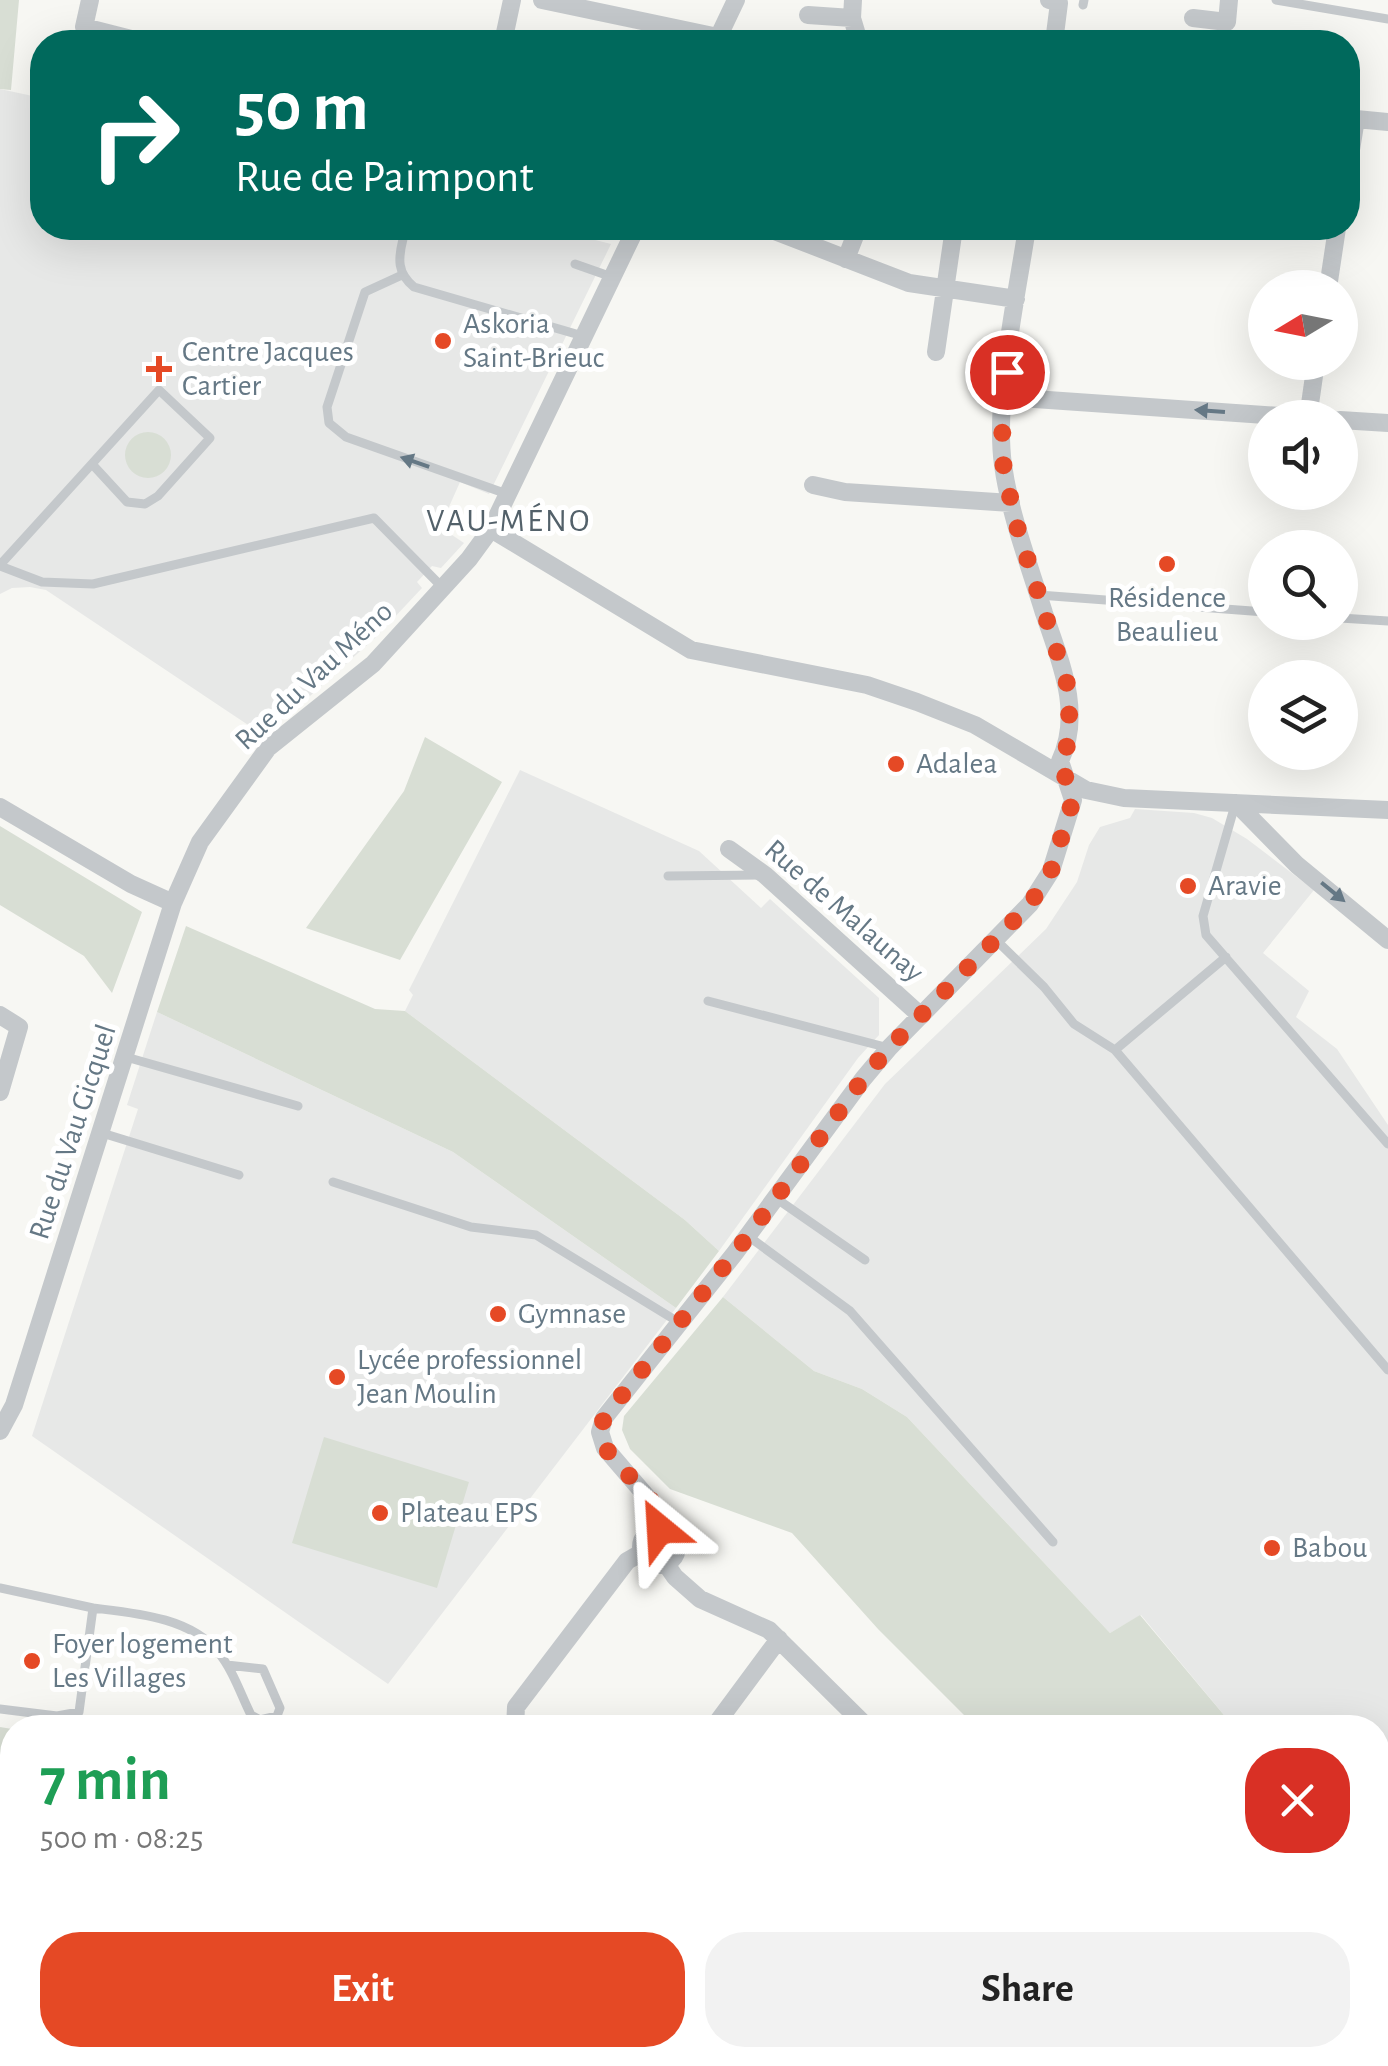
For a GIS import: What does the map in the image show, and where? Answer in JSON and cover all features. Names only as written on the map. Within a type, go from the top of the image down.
[{"type":"street","points":[[90,0],[84,27],[96,30]]},
{"type":"street","points":[[506,30],[512,0]]},
{"type":"street","points":[[542,0],[673,30]]},
{"type":"street","points":[[722,30],[736,0]]},
{"type":"street","points":[[1192,18],[1227,22],[1230,0]]},
{"type":"street","points":[[1054,1],[1054,30]]},
{"type":"street","points":[[808,15],[852,9]]},
{"type":"street","points":[[1360,119],[1388,122]]},
{"type":"street","name":"Rue du Vau Méno","points":[[173,903],[200,842],[268,748],[373,664],[491,529],[630,240]]},
{"type":"street","points":[[800,240],[909,283],[1016,299]]},
{"type":"street","points":[[846,258],[853,240]]},
{"type":"street","points":[[936,352],[952,240]]},
{"type":"street","points":[[660,1529],[660,1511],[605,1448],[600,1432],[604,1418],[748,1236],[889,1048],[1030,904],[1051,871],[1073,800],[1060,761],[1068,744],[1070,693],[1011,502],[1003,463],[1004,397],[1026,240]]},
{"type":"street","points":[[1331,270],[1335,240]]},
{"type":"street","points":[[1004,397],[1248,414]]},
{"type":"street","points":[[1358,421],[1388,423]]},
{"type":"street","points":[[813,485],[845,492],[1011,502]]},
{"type":"street","points":[[491,529],[692,650],[900,696],[974,725],[1086,790],[1108,797],[1388,810]]},
{"type":"street","points":[[1236,803],[1298,865],[1388,940]]},
{"type":"street","points":[[0,806],[131,884],[173,903]]},
{"type":"street","name":"Rue de Malaunay","points":[[729,850],[765,876],[921,1016]]},
{"type":"street","name":"Rue du Vau Gicquel","points":[[0,1432],[14,1405],[173,903]]},
{"type":"street","points":[[0,1014],[19,1026],[0,1092]]},
{"type":"street","points":[[660,1529],[671,1534],[677,1544],[675,1556],[666,1564],[654,1565],[642,1553],[644,1536],[660,1529]]},
{"type":"street","points":[[516,1715],[516,1706],[627,1561],[642,1553]]},
{"type":"street","points":[[666,1564],[675,1578],[700,1599],[769,1630],[855,1715]]},
{"type":"street","points":[[722,1715],[779,1640]]},
{"type":"lane","points":[[1276,0],[1388,19]]},
{"type":"lane","points":[[403,240],[399,256],[402,275],[414,287],[584,336]]},
{"type":"lane","points":[[575,264],[612,277]]},
{"type":"lane","points":[[402,275],[365,292],[327,407],[329,423],[346,437],[507,494]]},
{"type":"lane","points":[[92,464],[127,502],[145,504],[158,496],[210,438],[159,390],[92,464],[0,566],[42,582],[93,584],[374,518],[443,588]]},
{"type":"lane","points":[[1038,594],[1248,611]]},
{"type":"lane","points":[[1358,619],[1388,621]]},
{"type":"lane","points":[[1236,803],[1203,916],[1206,935],[1388,1144]]},
{"type":"lane","points":[[668,876],[765,876]]},
{"type":"lane","points":[[996,940],[1044,987],[1074,1024],[1116,1050],[1388,1370]]},
{"type":"lane","points":[[1116,1050],[1226,957]]},
{"type":"lane","points":[[708,1001],[889,1048]]},
{"type":"lane","points":[[126,1057],[298,1106]]},
{"type":"lane","points":[[102,1134],[239,1174]]},
{"type":"lane","points":[[333,1182],[470,1226],[536,1235],[680,1323]]},
{"type":"lane","points":[[776,1199],[865,1260]]},
{"type":"lane","points":[[748,1236],[850,1311],[1054,1542]]},
{"type":"lane","points":[[0,1588],[129,1612],[190,1629],[216,1649],[251,1715]]},
{"type":"lane","points":[[62,1715],[78,1712],[93,1608]]},
{"type":"lane","points":[[227,1665],[263,1669],[280,1708],[277,1715]]},
{"type":"lane","points":[[0,1709],[49,1715]]},
{"type":"shaded area","points":[[0,0],[19,0],[11,90],[0,89]]},
{"type":"shaded area","name":"Centre Jacques Cartier","points":[[0,89],[30,95],[30,240],[595,240],[611,244],[489,494],[460,482],[440,527],[464,543],[441,568],[432,566],[417,582],[422,588],[376,637],[301,704],[260,733],[46,590],[12,588],[0,594]]},
{"type":"shaded area","points":[[148,432],[164,439],[171,455],[164,471],[148,478],[132,471],[125,455],[132,439]]},
{"type":"shaded area","points":[[425,737],[502,782],[400,960],[306,928],[404,791]]},
{"type":"shaded area","points":[[520,770],[699,851],[761,908],[770,899],[879,998],[879,1035],[858,1058],[719,1251],[685,1220],[405,1011],[413,995],[409,990]]},
{"type":"shaded area","points":[[1135,809],[1212,818],[1247,839],[1314,890],[1263,953],[1309,991],[1296,1017],[1337,1049],[1388,1125],[1388,1715],[1224,1715],[1141,1615],[1110,1633],[907,1417],[862,1389],[814,1371],[723,1297],[885,1084],[1046,929],[1077,882],[1089,845],[1100,827],[1130,818]]},
{"type":"shaded area","points":[[0,826],[142,912],[112,993],[84,956],[0,905]]},
{"type":"shaded area","points":[[186,926],[375,1009],[405,1011],[685,1220],[719,1251],[676,1308],[453,1152],[157,1012]]},
{"type":"shaded area","name":"Lycée professionnel Jean Moulin","points":[[157,1012],[453,1152],[676,1308],[388,1684],[32,1436],[138,1109],[127,1105]]},
{"type":"shaded area","points":[[723,1297],[814,1371],[862,1389],[907,1417],[1110,1633],[1140,1615],[1224,1715],[964,1715],[878,1629],[792,1533],[670,1489],[630,1449],[622,1430],[624,1416]]},
{"type":"shaded area","name":"Plateau EPS","points":[[324,1437],[469,1482],[437,1588],[292,1543]]},
{"type":"place","name":"Askoria Saint-Brieuc","points":[[443,341]]},
{"type":"place","name":"Centre Jacques Cartier","points":[[159,369]]},
{"type":"place","name":"Résidence Beaulieu","points":[[1167,564]]},
{"type":"place","name":"Adalea","points":[[896,764]]},
{"type":"place","name":"Aravie","points":[[1188,886]]},
{"type":"place","name":"Gymnase","points":[[498,1314]]},
{"type":"place","name":"Lycée professionnel Jean Moulin","points":[[337,1377]]},
{"type":"place","name":"Plateau EPS","points":[[380,1513]]},
{"type":"place","name":"Babou","points":[[1272,1548]]},
{"type":"place","name":"Foyer logement Les Villages","points":[[32,1661]]},
{"type":"district","name":"VAU-MÉNO","points":[[509,521]]},
{"type":"route","points":[[660,1529],[660,1511],[605,1448],[600,1432],[604,1418],[748,1236],[863,1079],[1030,904],[1051,871],[1073,800],[1060,761],[1068,744],[1070,693],[1015,520],[1003,463],[1007,372]]}]
